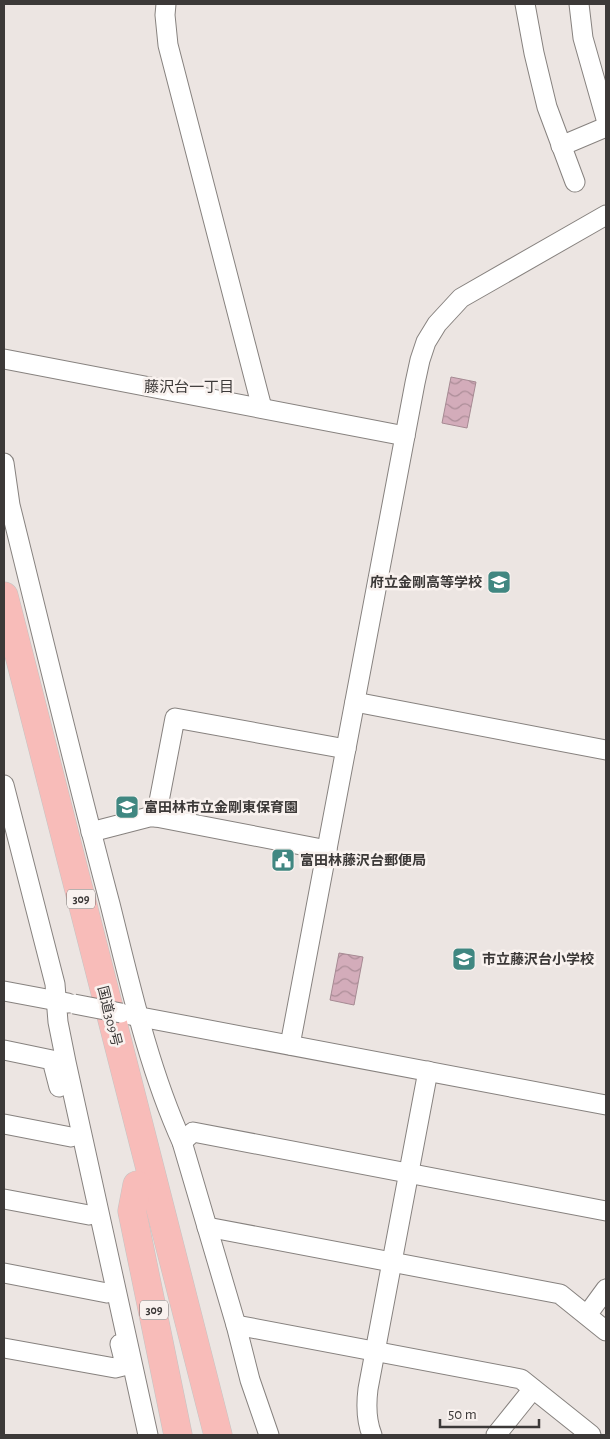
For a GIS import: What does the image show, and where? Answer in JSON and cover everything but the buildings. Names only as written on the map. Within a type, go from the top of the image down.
[{"type":"highway","name":"国道309号","points":[[4,596],[157,1203],[218,1435]]},
{"type":"highway","name":"国道309号","points":[[4,662],[200,1435]]},
{"type":"highway","name":"309","points":[[137,1185],[132,1211],[178,1435]]},
{"type":"highway","name":"309","points":[[157,1203],[199,1321],[235,1435]]},
{"type":"street","points":[[166,4],[165,15],[168,45],[262,408]]},
{"type":"street","points":[[525,4],[534,53],[547,106],[575,182]]},
{"type":"street","points":[[579,4],[583,38],[606,118]]},
{"type":"street","points":[[561,146],[606,127]]},
{"type":"street","points":[[290,1045],[405,436],[420,360],[426,342],[447,311],[461,298],[606,216]]},
{"type":"street","points":[[4,359],[405,436]]},
{"type":"street","points":[[4,463],[10,505],[91,832],[130,1015],[145,1039],[173,1124],[182,1142],[236,1325],[250,1380],[269,1435]]},
{"type":"street","points":[[355,702],[606,750]]},
{"type":"street","points":[[156,817],[175,718],[346,749]]},
{"type":"street","points":[[4,785],[55,984],[65,1002],[58,1022],[148,1435]]},
{"type":"street","points":[[91,832],[149,817],[156,817],[327,850]]},
{"type":"street","points":[[4,991],[606,1105]]},
{"type":"street","points":[[4,1050],[52,1060],[123,1356],[123,1366],[120,1368],[108,1368],[4,1348]]},
{"type":"street","points":[[372,1435],[366,1405],[428,1071]]},
{"type":"street","points":[[4,1124],[71,1137]]},
{"type":"street","points":[[182,1142],[193,1132],[606,1211]]},
{"type":"street","points":[[4,1198],[89,1215]]},
{"type":"street","points":[[207,1227],[560,1294],[606,1331]]},
{"type":"street","points":[[4,1273],[107,1293]]},
{"type":"street","points":[[587,1315],[606,1289]]},
{"type":"street","points":[[236,1325],[521,1379],[591,1435]]},
{"type":"street","points":[[496,1435],[533,1389]]},
{"type":"water","points":[[451,377],[476,382],[467,428],[442,423]]},
{"type":"water","points":[[339,953],[363,957],[354,1005],[330,1000]]},
{"type":"place","name":"府立金剛高等学校","points":[[499,582]]},
{"type":"place","name":"富田林市立金剛東保育園","points":[[127,807]]},
{"type":"place","name":"富田林藤沢台郵便局","points":[[283,860]]},
{"type":"place","name":"市立藤沢台小学校","points":[[464,959]]},
{"type":"district","name":"藤沢台一丁目","points":[[189,387]]}]
